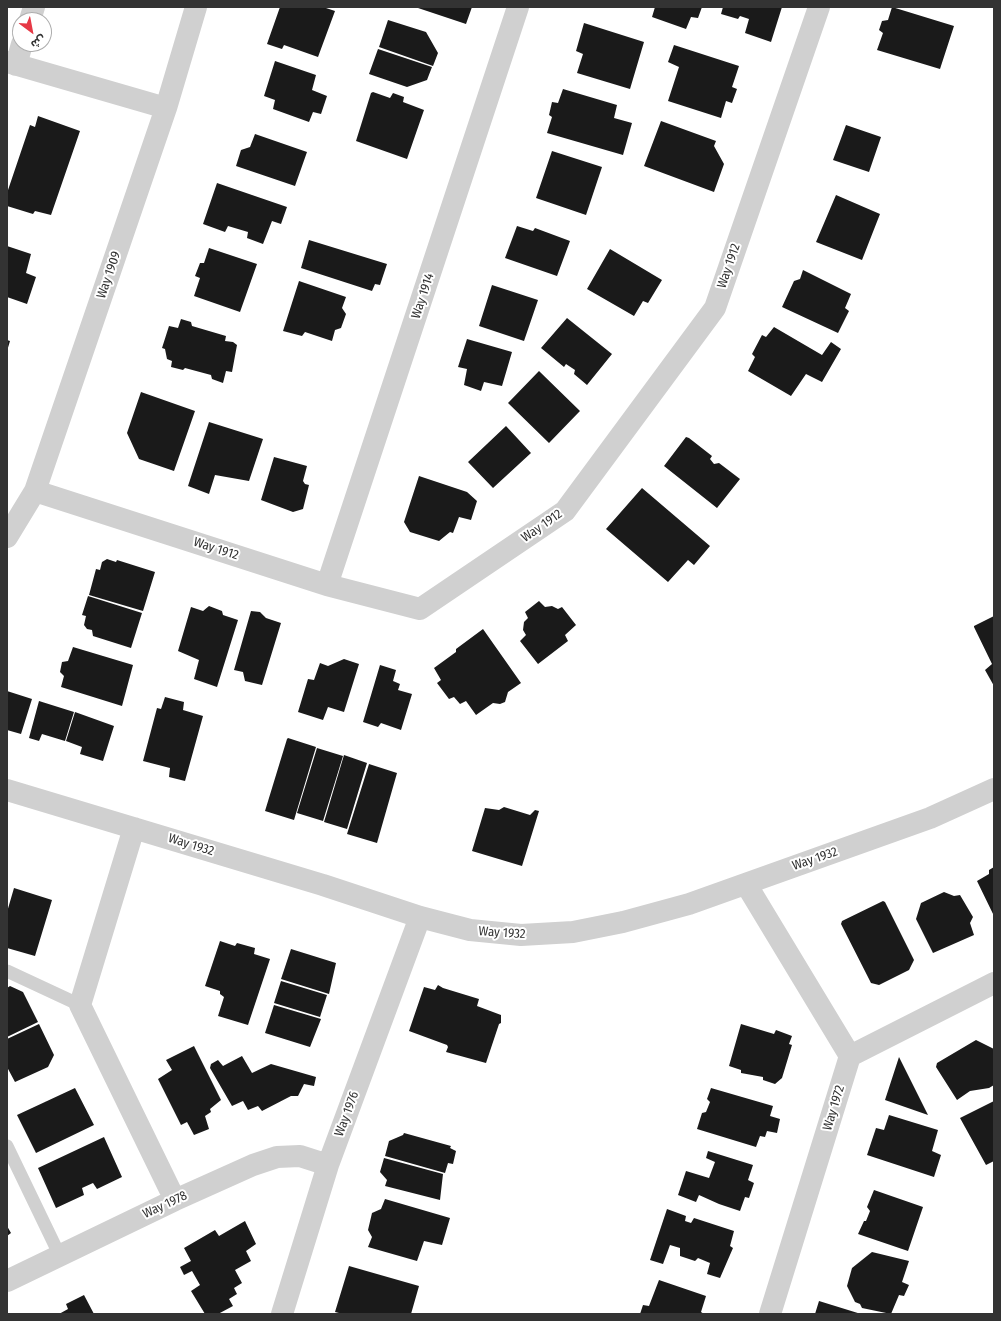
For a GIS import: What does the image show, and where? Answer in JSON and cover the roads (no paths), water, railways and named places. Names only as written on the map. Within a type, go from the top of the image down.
[{"type":"street","name":"Way 1909","points":[[7,538],[35,491],[166,108],[196,7]]},
{"type":"street","name":"Way 1914","points":[[328,585],[518,7]]},
{"type":"street","name":"Way 1912","points":[[35,491],[328,585],[420,609],[565,511],[715,308],[819,7]]},
{"type":"street","points":[[17,52],[11,63],[166,108]]},
{"type":"street","name":"Way 1932","points":[[7,790],[324,885],[420,917],[470,930],[521,935],[573,932],[623,922],[689,904],[930,818],[994,789]]},
{"type":"street","points":[[134,828],[80,1005],[175,1200]]},
{"type":"street","points":[[746,884],[850,1056],[994,983]]},
{"type":"street","name":"Way 1976","points":[[282,1314],[328,1165],[420,917]]},
{"type":"street","name":"Way 1972","points":[[770,1314],[850,1056]]},
{"type":"street","name":"Way 1978","points":[[7,1281],[175,1200],[277,1157],[300,1156],[328,1165]]},
{"type":"lane","points":[[7,971],[80,1005]]},
{"type":"lane","points":[[7,1146],[60,1256]]}]
